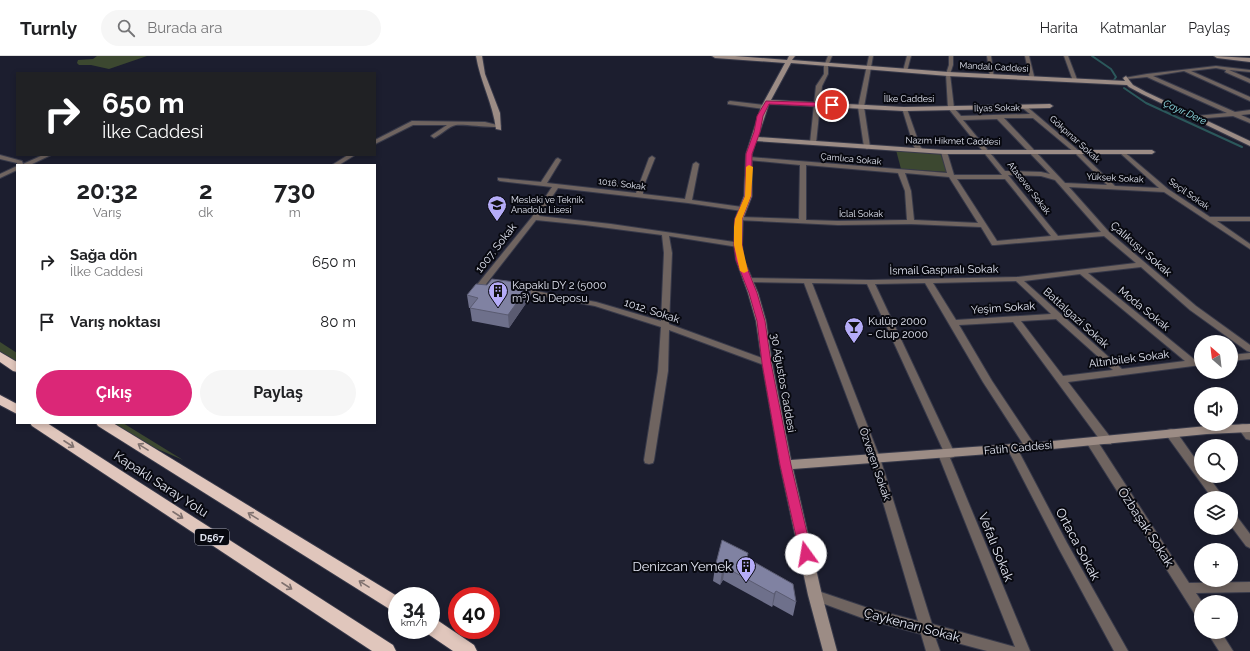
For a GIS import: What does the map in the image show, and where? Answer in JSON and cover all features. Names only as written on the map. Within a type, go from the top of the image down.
[{"type":"highway","points":[[0,356],[16,367]]},
{"type":"highway","points":[[0,399],[16,409]]},
{"type":"highway","name":"Kapaklı Saray Yolu","points":[[39,424],[387,651]]},
{"type":"highway","name":"Kapaklı Saray Yolu","points":[[105,424],[388,599]]},
{"type":"highway","points":[[440,632],[468,651]]},
{"type":"street","points":[[376,141],[412,123],[485,124],[498,128],[497,113],[482,74],[479,56]]},
{"type":"street","name":"Mandalı Caddesi","points":[[716,56],[790,59],[826,66],[1033,79],[1076,81],[1126,80]]},
{"type":"street","points":[[813,143],[819,86],[826,74],[826,66],[830,56]]},
{"type":"street","points":[[867,147],[860,107],[871,56]]},
{"type":"street","points":[[905,70],[909,56]]},
{"type":"street","points":[[951,56],[951,65],[948,74],[951,108]]},
{"type":"street","points":[[989,56],[992,76]]},
{"type":"street","points":[[1027,56],[1033,79]]},
{"type":"street","points":[[1066,56],[1076,81]]},
{"type":"street","points":[[1217,56],[1250,60]]},
{"type":"street","name":"30 Ağustos Caddesi","points":[[790,59],[766,105],[749,154],[748,196],[741,214],[738,245],[740,260],[753,293],[761,321],[767,363],[786,465],[815,595],[830,651]]},
{"type":"street","points":[[1216,67],[1250,81]]},
{"type":"street","points":[[1126,80],[1147,75],[1216,67],[1250,71]]},
{"type":"street","points":[[1184,70],[1250,99]]},
{"type":"street","points":[[1147,75],[1250,121]]},
{"type":"street","points":[[1126,80],[1144,93],[1250,144]]},
{"type":"street","points":[[730,103],[766,105]]},
{"type":"street","name":"İlke Caddesi","points":[[766,105],[817,104],[904,109],[1050,106]]},
{"type":"street","name":"Gökpınar Sokak","points":[[1024,106],[1077,152],[1113,187]]},
{"type":"street","name":"Atasever Sokak","points":[[951,108],[1055,237]]},
{"type":"street","points":[[904,109],[917,147],[920,150]]},
{"type":"street","points":[[1196,118],[1250,112]]},
{"type":"street","name":"İlyas Sokak","points":[[958,118],[1035,116]]},
{"type":"street","name":"Çalıkuşu Sokak","points":[[999,117],[1057,178],[1106,234],[1193,308],[1250,349]]},
{"type":"street","points":[[434,136],[448,126],[454,124]]},
{"type":"street","name":"Nazım Hikmet Caddesi","points":[[754,139],[944,152],[1152,152]]},
{"type":"street","points":[[944,152],[952,176],[995,243],[1106,234]]},
{"type":"street","name":"Seçil Sokak","points":[[1122,152],[1166,190],[1250,246]]},
{"type":"street","points":[[27,164],[46,156]]},
{"type":"street","points":[[337,164],[350,156]]},
{"type":"street","points":[[0,157],[20,162],[20,164]]},
{"type":"street","points":[[639,195],[640,188],[652,158]]},
{"type":"street","name":"Çamlıca Sokak","points":[[750,159],[952,176],[1049,175],[1057,178]]},
{"type":"street","points":[[543,184],[558,160]]},
{"type":"street","points":[[688,201],[696,164]]},
{"type":"street","points":[[802,222],[803,164]]},
{"type":"street","points":[[0,176],[16,168]]},
{"type":"street","points":[[901,172],[908,195],[911,222]]},
{"type":"street","name":"1016. Sokak","points":[[500,179],[688,201],[741,214]]},
{"type":"street","name":"1007. Sokak","points":[[494,287],[480,286],[534,218],[557,185]]},
{"type":"street","name":"Yüksek Sokak","points":[[1063,185],[1166,190]]},
{"type":"street","name":"İclal Sokak","points":[[741,214],[802,222],[911,222],[984,225]]},
{"type":"street","points":[[534,218],[571,220],[738,245]]},
{"type":"street","points":[[1209,219],[1250,219]]},
{"type":"street","points":[[649,460],[663,371],[668,253],[665,234]]},
{"type":"street","name":"İsmail Gaspıralı Sokak","points":[[747,280],[870,282],[1018,279],[1141,265]]},
{"type":"street","name":"Moda Sokak","points":[[1082,272],[1194,361]]},
{"type":"street","name":"Battalgazi Sokak","points":[[1018,279],[1056,316],[1120,372]]},
{"type":"street","name":"Özveren Sokak","points":[[807,280],[875,458],[934,651]]},
{"type":"street","points":[[928,281],[952,323],[1031,448]]},
{"type":"street","name":"Vefalı Sokak","points":[[870,282],[947,454],[1024,651]]},
{"type":"street","name":"1012. Sokak","points":[[509,289],[596,304],[664,325],[767,363]]},
{"type":"street","name":"Yeşim Sokak","points":[[952,323],[1056,316]]},
{"type":"street","points":[[1015,319],[1107,441]]},
{"type":"street","points":[[1238,357],[1250,356]]},
{"type":"street","name":"Altınbilek Sokak","points":[[1060,380],[1194,363]]},
{"type":"street","name":"Fatih Caddesi","points":[[786,465],[1012,448],[1031,448],[1171,433],[1248,431]]},
{"type":"street","points":[[1171,433],[1194,466]]},
{"type":"street","name":"Özbaşak Sokak","points":[[1092,442],[1194,601]]},
{"type":"street","name":"Ortaca Sokak","points":[[1012,448],[1063,546],[1121,651]]},
{"type":"street","points":[[1206,483],[1213,491]]},
{"type":"street","points":[[1238,526],[1250,543]]},
{"type":"street","points":[[1186,588],[1250,588]]},
{"type":"street","name":"Çaykenarı Sokak","points":[[815,595],[865,613],[1010,651]]},
{"type":"street","points":[[1218,639],[1226,651]]},
{"type":"green space","points":[[97,56],[147,56],[109,69],[91,65],[79,65],[77,63],[78,60],[93,59]]},
{"type":"green space","points":[[896,150],[940,153],[948,172],[901,169]]},
{"type":"green space","points":[[0,342],[16,352],[16,363],[0,352]]},
{"type":"green space","points":[[110,424],[125,424],[183,460],[132,438]]},
{"type":"building","points":[[492,279],[530,284],[508,315],[470,308],[478,298],[467,295],[476,284],[487,285]]},
{"type":"building","points":[[722,540],[748,553],[747,558],[793,584],[796,602],[776,591],[774,594],[725,567],[722,571],[715,567]]},
{"type":"waterway","name":"Çayır Dere","points":[[1092,56],[1111,69],[1116,77],[1114,80]]},
{"type":"waterway","name":"Çayır Dere","points":[[1124,88],[1146,103],[1242,147]]},
{"type":"slow traffic","points":[[744,271],[740,260],[738,227],[742,209],[748,196],[749,167]]},
{"type":"place","name":"Mesleki ve Teknik Anadolu Lisesi","points":[[497,222]]},
{"type":"place","name":"Kapaklı DY 2 (5000 m³) Su Deposu","points":[[498,308]]},
{"type":"place","name":"Kulüp 2000 - Clup 2000","points":[[854,344]]},
{"type":"place","name":"Denizcan Yemek","points":[[746,583]]},
{"type":"route","points":[[806,554],[786,465],[767,363],[761,321],[753,293],[740,260],[738,227],[742,209],[748,196],[749,154],[760,122],[760,116],[765,105],[768,102],[832,105]]}]
